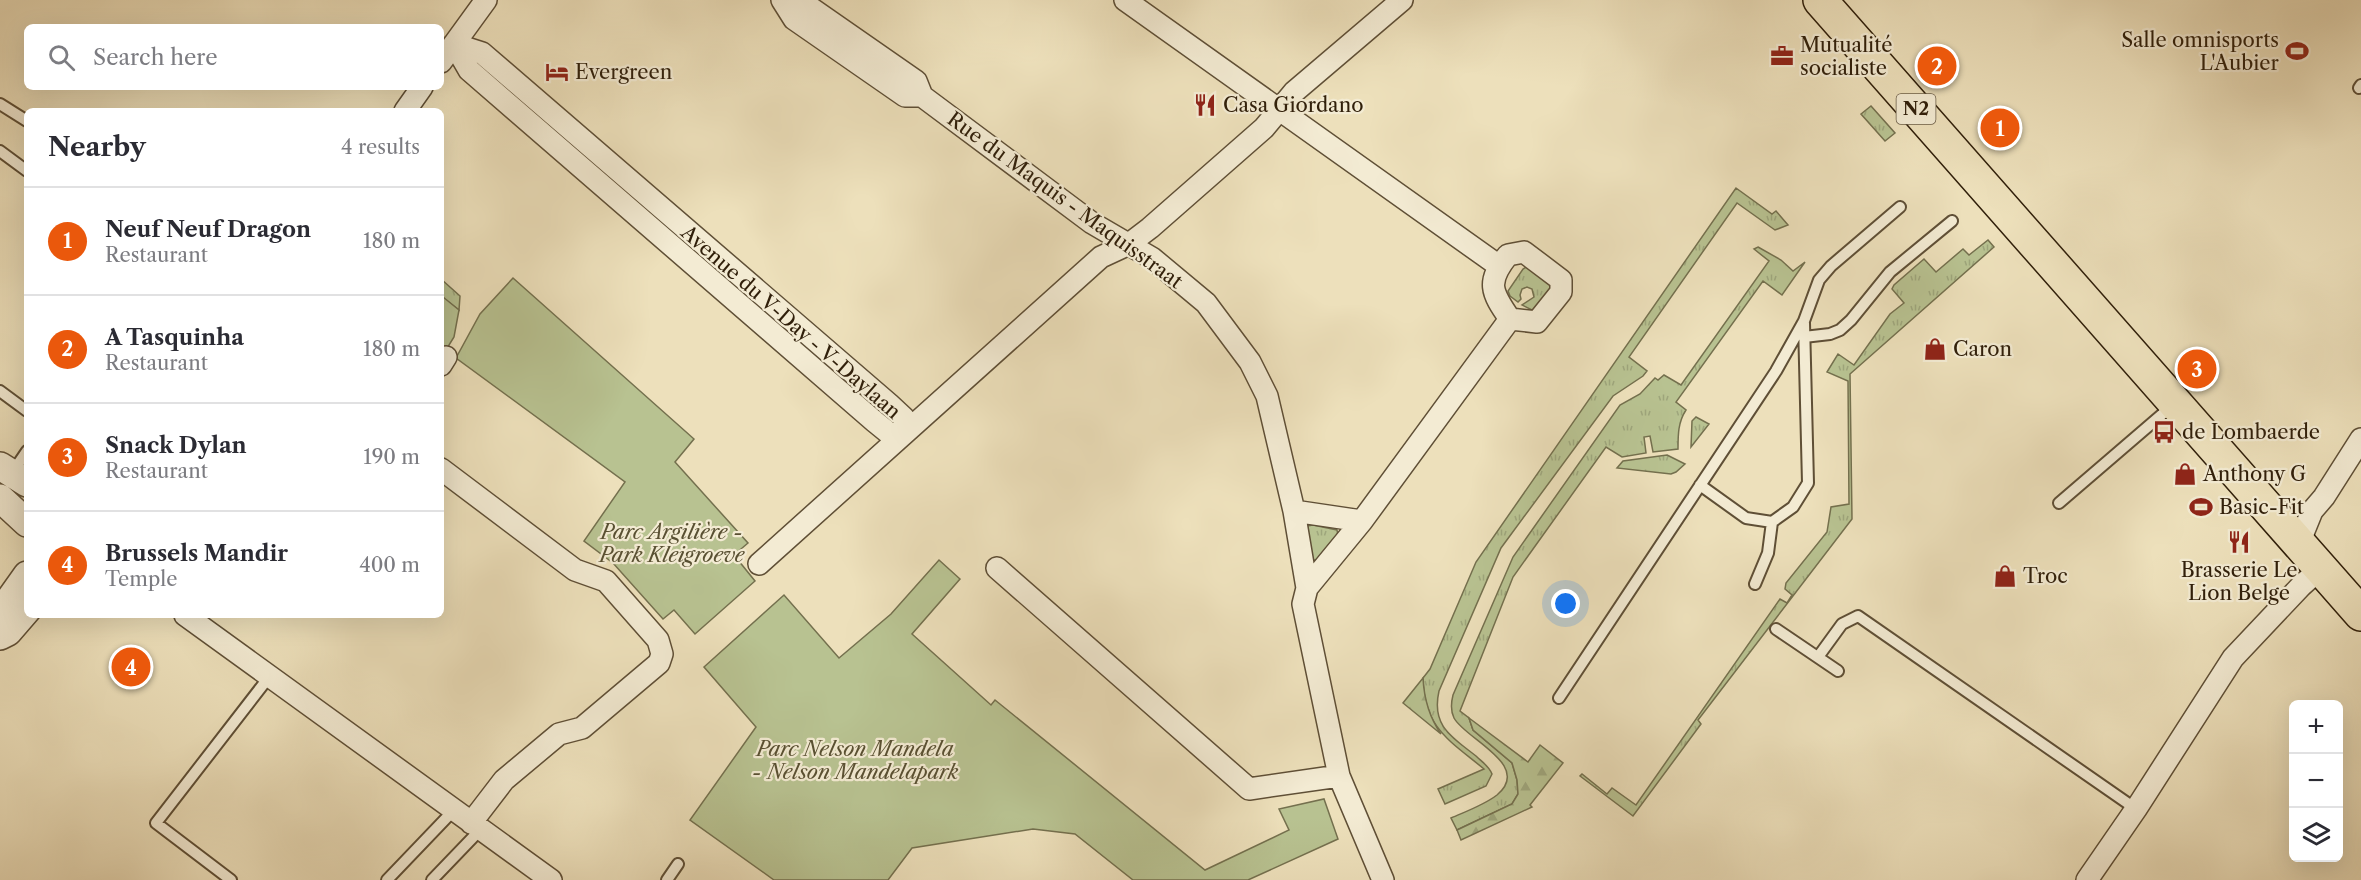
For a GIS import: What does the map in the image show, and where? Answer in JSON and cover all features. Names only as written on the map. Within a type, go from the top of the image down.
[{"type":"main road","name":"N2","points":[[1820,0],[2361,614]]},
{"type":"street","points":[[444,58],[486,0]]},
{"type":"street","name":"Rue du Maquis - Maquisstraat","points":[[782,0],[794,19],[886,83],[905,96],[922,96]]},
{"type":"street","name":"Rue du Maquis - Maquisstraat","points":[[790,0],[808,6],[916,81],[922,96],[1092,223],[1152,258],[1206,303],[1250,362],[1267,396],[1294,511],[1307,588],[1303,604],[1339,776],[1383,880]]},
{"type":"street","points":[[1125,0],[1499,266]]},
{"type":"street","points":[[759,564],[1101,258],[1129,244],[1150,228],[1264,129],[1294,92],[1402,0]]},
{"type":"street","name":"Avenue du V-Day - V-Daylaan","points":[[454,44],[469,70],[874,421],[890,434],[905,432]]},
{"type":"street","points":[[407,108],[420,90]]},
{"type":"street","points":[[1524,252],[1561,279],[1561,292],[1537,322],[1510,319],[1496,299],[1493,280],[1499,266],[1508,255],[1524,252]]},
{"type":"street","points":[[1307,588],[1362,521],[1510,319]]},
{"type":"street","points":[[2299,543],[2312,511],[2324,497],[2361,439]]},
{"type":"street","points":[[444,471],[575,570],[606,581],[658,640],[662,654],[659,663],[582,728],[559,734],[504,780],[476,826]]},
{"type":"street","points":[[0,498],[24,520]]},
{"type":"street","points":[[1294,511],[1362,521]]},
{"type":"street","points":[[997,568],[1249,789],[1339,776]]},
{"type":"street","points":[[2087,880],[2136,809],[2233,658],[2321,568]]},
{"type":"street","points":[[0,614],[24,579]]},
{"type":"street","points":[[0,636],[8,632],[24,613]]},
{"type":"street","points":[[189,618],[550,880]]},
{"type":"lane","points":[[0,104],[24,119]]},
{"type":"lane","points":[[0,151],[24,169]]},
{"type":"lane","points":[[1559,698],[1776,371],[1804,321],[1819,280],[1831,266],[1900,207]]},
{"type":"lane","points":[[1804,337],[1830,334],[1840,330],[1890,272],[1952,221]]},
{"type":"lane","points":[[1700,485],[1746,518],[1772,522],[1793,507],[1808,483],[1804,321]]},
{"type":"lane","points":[[0,392],[24,409]]},
{"type":"lane","points":[[2059,503],[2176,403]]},
{"type":"lane","points":[[13,474],[24,456]]},
{"type":"lane","points":[[1755,584],[1768,553],[1772,522]]},
{"type":"lane","points":[[1818,657],[1842,624],[1858,616],[2136,809]]},
{"type":"lane","points":[[1776,629],[1838,671]]},
{"type":"lane","points":[[231,880],[156,823],[269,677]]},
{"type":"lane","points":[[387,880],[454,810]]},
{"type":"lane","points":[[432,880],[476,826]]},
{"type":"lane","points":[[667,880],[678,864]]},
{"type":"green space","points":[[1871,106],[1895,133],[1885,141],[1861,114]]},
{"type":"green space","points":[[1736,188],[1772,214],[1776,211],[1788,225],[1775,230],[1737,203],[1629,357],[1647,371],[1613,396],[1501,548],[1439,691],[1437,703],[1441,722],[1446,730],[1485,764],[1492,774],[1486,786],[1445,804],[1438,789],[1484,769],[1450,741],[1434,721],[1424,695],[1423,678],[1430,669],[1476,562]]},
{"type":"green space","points":[[1988,240],[1994,247],[1850,374],[1852,519],[1698,720],[1701,724],[1633,816],[1580,776],[1582,774],[1607,794],[1612,788],[1636,805],[1780,599],[1787,603],[1792,595],[1785,589],[1786,583],[1827,532],[1831,507],[1849,504],[1848,381],[1827,372],[1838,354],[1854,365],[1890,314],[1904,303],[1892,289],[1894,285],[1924,259],[1936,272],[1963,249],[1969,255]]},
{"type":"green space","points":[[1758,247],[1781,260],[1793,271],[1805,262],[1782,295],[1763,281],[1676,402],[1686,410],[1680,424],[1678,449],[1653,452],[1650,436],[1644,437],[1646,453],[1622,457],[1606,447],[1513,577],[1460,711],[1469,718],[1473,730],[1512,763],[1518,794],[1512,804],[1457,830],[1451,818],[1492,799],[1506,784],[1507,773],[1502,763],[1460,726],[1454,718],[1451,707],[1453,695],[1513,557],[1620,405],[1640,394],[1655,378],[1658,380],[1664,375],[1681,385],[1769,261],[1754,249]]},
{"type":"green space","points":[[1528,266],[1553,285],[1534,311],[1522,305],[1534,297],[1532,289],[1527,287],[1522,289],[1521,299],[1518,302],[1510,296],[1508,291],[1523,269]]},
{"type":"green space","name":"Parc Argilière - Park Kleigroeve","points":[[513,278],[694,439],[675,462],[748,543],[734,555],[755,581],[695,634],[674,610],[663,619],[613,563],[584,541],[625,482],[456,358],[480,314]]},
{"type":"green space","points":[[444,282],[460,296],[459,310],[444,298]]},
{"type":"green space","points":[[444,298],[459,310],[454,337],[446,350],[444,349]]},
{"type":"green space","points":[[1696,417],[1709,424],[1691,447],[1692,421]]},
{"type":"green space","points":[[1667,455],[1685,464],[1671,474],[1617,468],[1623,461]]},
{"type":"green space","points":[[1307,526],[1337,530],[1339,542],[1326,562],[1308,559]]},
{"type":"green space","name":"Parc Nelson Mandela - Nelson Mandelapark","points":[[939,560],[960,579],[912,634],[991,705],[995,700],[1205,870],[1289,830],[1279,809],[1324,799],[1338,839],[1248,880],[1133,880],[1075,834],[1033,829],[912,848],[888,880],[774,880],[690,820],[756,727],[704,667],[784,595],[839,658],[891,614]]},
{"type":"green space","points":[[1423,678],[1428,707],[1441,734],[1403,703]]},
{"type":"green space","points":[[1469,718],[1528,762],[1540,745],[1563,763],[1530,805],[1532,807],[1461,840],[1457,830],[1512,804],[1518,794],[1512,763],[1473,730]]},
{"type":"place","name":"Salle omnisports L'Aubier","points":[[2297,51]]},
{"type":"place","name":"Mutualité socialiste","points":[[1782,56]]},
{"type":"place","name":"A Tasquinha","points":[[1937,66]]},
{"type":"place","name":"Evergreen","points":[[557,72]]},
{"type":"place","name":"Casa Giordano","points":[[1205,105]]},
{"type":"place","name":"Neuf Neuf Dragon","points":[[2000,128]]},
{"type":"place","name":"Caron","points":[[1935,349]]},
{"type":"place","name":"Snack Dylan","points":[[2197,369]]},
{"type":"place","name":"de Lombaerde","points":[[2164,432]]},
{"type":"place","name":"Anthony G","points":[[2185,474]]},
{"type":"place","name":"Basic-Fit","points":[[2201,507]]},
{"type":"place","name":"Brasserie Le Lion Belge","points":[[2239,542]]},
{"type":"place","name":"Troc","points":[[2005,576]]},
{"type":"place","name":"Brussels Mandir","points":[[131,667]]}]
